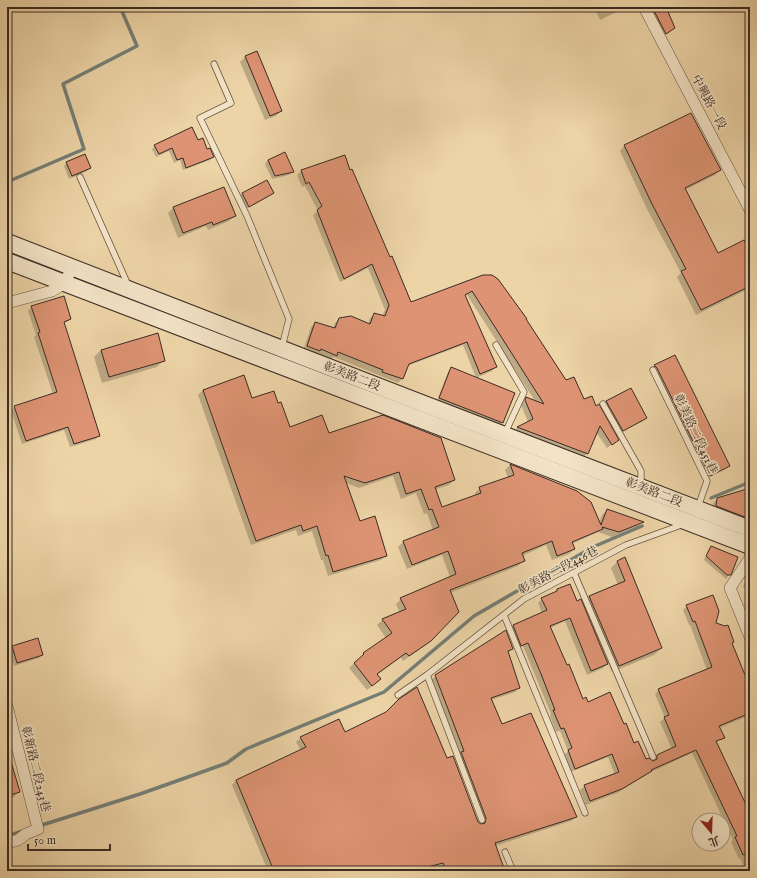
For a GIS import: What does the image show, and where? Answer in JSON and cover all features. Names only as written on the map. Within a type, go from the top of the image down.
[{"type":"main road","name":"彰美路二段","points":[[7,242],[641,487],[692,516]]},
{"type":"main road","name":"彰美路二段","points":[[7,261],[372,401],[692,516]]},
{"type":"main road","points":[[372,401],[379,386]]},
{"type":"main road","points":[[692,516],[750,529]]},
{"type":"main road","points":[[692,516],[750,546]]},
{"type":"street","name":"中興路一段","points":[[644,7],[750,210]]},
{"type":"street","points":[[7,303],[47,293],[65,283],[72,267]]},
{"type":"street","points":[[750,558],[730,588],[750,637]]},
{"type":"street","name":"彰新路二段243巷","points":[[7,706],[38,829],[26,834],[18,840],[7,843]]},
{"type":"lane","points":[[214,64],[231,103],[200,118],[247,216],[289,319],[282,348]]},
{"type":"lane","points":[[80,177],[129,289]]},
{"type":"lane","points":[[496,345],[524,392],[504,435]]},
{"type":"lane","name":"彰美路二段451巷","points":[[653,370],[707,481],[692,516]]},
{"type":"lane","points":[[603,404],[641,471],[641,487]]},
{"type":"lane","name":"彰美路二段446巷","points":[[398,695],[524,600],[626,545],[692,516]]},
{"type":"lane","points":[[574,573],[653,756]]},
{"type":"lane","points":[[504,615],[585,813]]},
{"type":"lane","points":[[426,675],[482,820]]},
{"type":"lane","points":[[505,852],[513,871]]},
{"type":"building","points":[[652,7],[666,7],[675,28],[666,34]]},
{"type":"building","points":[[257,51],[282,111],[270,116],[245,56]]},
{"type":"building","points":[[691,113],[721,170],[685,188],[718,253],[744,240],[750,252],[750,286],[701,310],[681,271],[686,269],[652,204],[624,145]]},
{"type":"building","points":[[192,127],[198,140],[203,138],[207,149],[210,148],[214,157],[186,168],[183,158],[177,160],[172,148],[159,154],[154,145]]},
{"type":"building","points":[[285,152],[294,172],[275,176],[268,160]]},
{"type":"building","points":[[85,154],[91,168],[72,176],[66,162]]},
{"type":"building","points":[[345,155],[350,170],[352,169],[390,257],[392,256],[411,302],[483,275],[492,275],[498,279],[527,319],[566,380],[574,377],[584,399],[592,396],[596,406],[599,404],[619,440],[612,445],[600,426],[588,454],[517,427],[533,419],[525,400],[526,397],[544,404],[472,291],[465,295],[497,367],[480,374],[467,342],[409,364],[403,379],[382,372],[383,370],[338,352],[337,356],[321,349],[320,351],[307,346],[315,322],[335,328],[339,318],[351,316],[370,324],[374,313],[385,316],[389,305],[372,264],[344,279],[317,210],[322,206],[309,182],[306,184],[301,170]]},
{"type":"building","points":[[267,180],[274,193],[249,207],[242,193]]},
{"type":"building","points":[[224,187],[236,216],[213,225],[212,222],[183,233],[173,207]]},
{"type":"building","points":[[64,296],[71,319],[64,322],[100,436],[74,444],[68,427],[26,441],[14,406],[57,392],[31,306]]},
{"type":"building","points":[[158,333],[165,361],[109,377],[101,350]]},
{"type":"building","points":[[675,355],[730,466],[710,476],[657,368],[654,365]]},
{"type":"building","points":[[451,367],[515,393],[503,423],[439,398]]},
{"type":"building","points":[[244,375],[252,398],[274,391],[278,403],[281,402],[290,427],[322,415],[329,433],[383,415],[441,438],[455,480],[435,487],[442,507],[481,493],[479,487],[514,475],[510,464],[577,491],[591,502],[601,525],[607,509],[644,522],[619,532],[602,527],[603,529],[572,542],[575,549],[557,556],[552,541],[522,553],[525,561],[450,590],[459,612],[431,641],[409,656],[406,653],[377,674],[381,679],[372,686],[354,663],[364,654],[363,653],[392,633],[382,619],[406,609],[400,598],[456,574],[448,551],[412,565],[403,541],[439,527],[432,509],[429,510],[421,489],[406,494],[399,472],[365,483],[344,476],[360,521],[375,516],[387,556],[333,572],[328,555],[326,556],[317,526],[303,531],[301,525],[256,541],[203,390]]},
{"type":"building","points":[[631,388],[647,418],[623,431],[606,401]]},
{"type":"building","points":[[750,488],[750,519],[716,506],[717,498]]},
{"type":"building","points":[[711,546],[738,557],[731,575],[727,575],[706,556]]},
{"type":"building","points":[[625,557],[662,648],[619,666],[589,596],[625,581],[617,561]]},
{"type":"building","points":[[570,584],[577,601],[581,599],[608,664],[591,671],[570,618],[550,626],[567,665],[569,664],[583,699],[586,697],[588,702],[610,692],[624,724],[626,723],[634,743],[638,741],[646,759],[649,758],[653,761],[657,759],[657,755],[676,746],[664,717],[669,715],[658,689],[712,667],[695,621],[693,622],[686,605],[713,595],[719,611],[716,623],[725,626],[728,625],[734,642],[732,643],[745,675],[750,672],[750,713],[719,726],[725,738],[716,741],[750,813],[750,852],[743,855],[731,823],[731,812],[726,812],[696,750],[651,770],[652,771],[622,789],[590,801],[584,785],[619,772],[612,754],[575,769],[568,750],[572,748],[564,728],[561,729],[553,710],[555,710],[528,643],[521,646],[513,625],[547,610],[541,598],[557,591],[557,589]]},
{"type":"building","points":[[506,630],[513,649],[508,651],[520,688],[491,698],[502,724],[531,713],[577,817],[495,843],[505,871],[446,871],[443,863],[412,871],[274,871],[236,780],[306,747],[300,737],[339,719],[345,732],[386,712],[399,699],[417,687],[447,758],[453,756],[478,822],[481,824],[485,823],[486,818],[461,752],[464,751],[435,675]]},
{"type":"building","points":[[38,638],[43,655],[17,663],[12,646]]},
{"type":"building","points":[[9,755],[20,792],[7,796],[7,756]]},
{"type":"waterway","points":[[7,182],[84,149],[63,84],[137,46],[121,9],[125,7]]},
{"type":"waterway","points":[[711,498],[750,482]]},
{"type":"waterway","points":[[39,826],[140,794],[227,763],[246,749],[384,692],[474,616],[593,547],[642,526]]},
{"type":"waterway","points":[[7,836],[23,831]]}]
